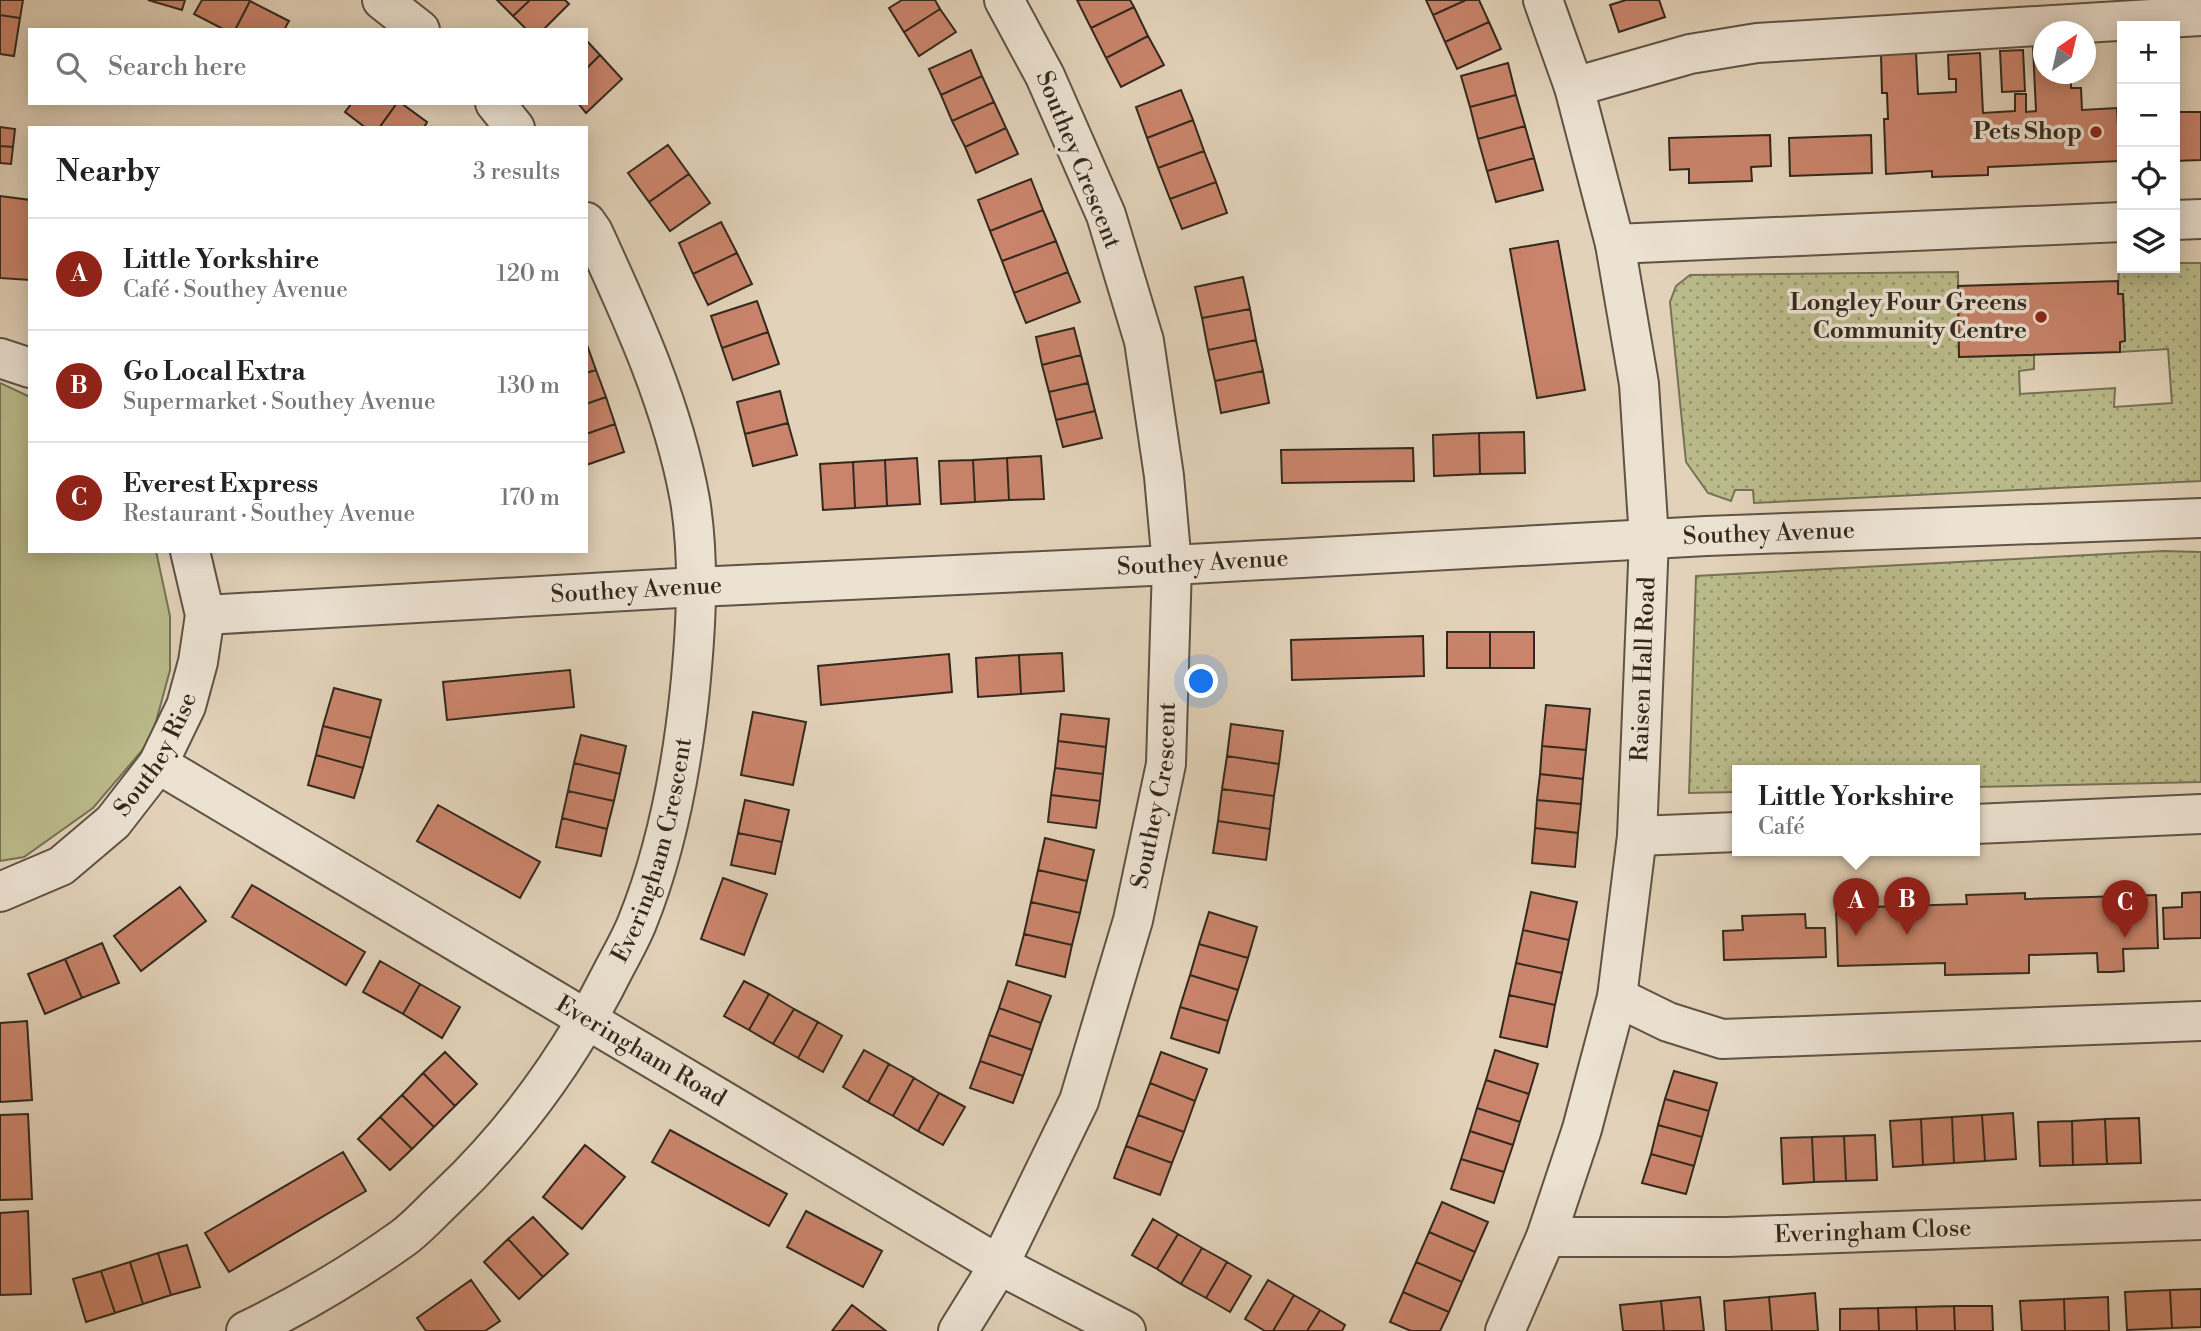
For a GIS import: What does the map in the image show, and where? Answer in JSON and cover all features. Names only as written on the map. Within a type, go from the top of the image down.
[{"type":"street","points":[[382,0],[417,28]]},
{"type":"street","name":"Southey Crescent","points":[[958,1331],[999,1265],[1079,1101],[1133,920],[1166,764],[1172,565],[1164,476],[1144,341],[1106,215],[1045,76],[1004,0]]},
{"type":"street","name":"Raisen Hall Road","points":[[1504,1331],[1546,1237],[1582,1129],[1617,997],[1637,836],[1649,539],[1639,384],[1615,244],[1574,88],[1543,0]]},
{"type":"street","points":[[1574,88],[1690,54],[1757,43],[2201,16]]},
{"type":"street","points":[[497,105],[513,126]]},
{"type":"street","points":[[2180,220],[2201,219]]},
{"type":"street","points":[[1615,244],[2117,222]]},
{"type":"street","name":"Everingham Crescent","points":[[246,1331],[330,1285],[405,1236],[473,1172],[533,1102],[589,1020],[637,922],[666,832],[685,735],[693,653],[696,587],[690,502],[667,407],[634,320],[588,225]]},
{"type":"street","points":[[0,358],[28,367]]},
{"type":"street","name":"Southey Avenue","points":[[205,615],[696,587],[1649,539],[2201,518]]},
{"type":"street","name":"Southey Rise","points":[[0,892],[61,866],[113,822],[158,764],[186,706],[198,662],[205,615],[190,553]]},
{"type":"street","name":"Everingham Road","points":[[158,764],[999,1265],[1126,1331]]},
{"type":"street","points":[[1980,824],[2201,814]]},
{"type":"street","points":[[1637,836],[1732,832]]},
{"type":"street","points":[[1617,997],[1668,1022],[1722,1039],[2201,1021]]},
{"type":"street","name":"Everingham Close","points":[[1546,1237],[1727,1237],[2201,1220]]},
{"type":"green space","points":[[2180,263],[2201,263],[2201,481],[1754,503],[1753,490],[1735,490],[1731,501],[1708,493],[1686,462],[1670,302],[1676,286],[1690,275],[1958,272],[1959,357],[2034,355],[2034,369],[2019,371],[2020,394],[2115,388],[2114,407],[2172,403],[2168,349],[2120,352],[2120,342],[2125,340],[2123,294],[2118,294],[2119,273],[2180,273]]},
{"type":"green space","points":[[0,383],[28,396],[28,553],[156,553],[170,616],[170,670],[151,740],[93,808],[24,857],[0,861]]},
{"type":"green space","points":[[2163,551],[2201,552],[2201,782],[1980,787],[1980,765],[1732,765],[1732,792],[1689,793],[1696,576]]},
{"type":"building","points":[[0,0],[23,0],[20,18],[0,15]]},
{"type":"building","points":[[148,0],[185,0],[182,10]]},
{"type":"building","points":[[202,0],[250,1],[236,28],[221,28],[194,14]]},
{"type":"building","points":[[497,0],[530,0],[513,16]]},
{"type":"building","points":[[530,0],[565,0],[569,4],[545,28],[525,28],[513,16]]},
{"type":"building","points":[[902,0],[935,0],[940,9],[904,32],[889,8]]},
{"type":"building","points":[[1077,0],[1130,0],[1134,7],[1091,28]]},
{"type":"building","points":[[1426,0],[1466,0],[1433,15]]},
{"type":"building","points":[[1466,0],[1479,0],[1489,22],[1445,42],[1433,15]]},
{"type":"building","points":[[1626,0],[1659,0],[1665,17],[1619,32],[1610,5]]},
{"type":"building","points":[[250,1],[289,21],[285,28],[236,28]]},
{"type":"building","points":[[1134,7],[1148,36],[1106,58],[1091,28]]},
{"type":"building","points":[[940,9],[956,32],[919,56],[904,32]]},
{"type":"building","points":[[0,15],[20,18],[14,56],[0,54]]},
{"type":"building","points":[[1489,22],[1501,49],[1457,69],[1445,42]]},
{"type":"building","points":[[1148,36],[1164,65],[1121,87],[1106,58]]},
{"type":"building","points":[[588,42],[600,55],[588,67]]},
{"type":"building","points":[[971,50],[982,76],[941,95],[929,69]]},
{"type":"building","points":[[2023,50],[2025,91],[2002,92],[2000,51]]},
{"type":"building","points":[[1916,53],[1918,94],[1956,92],[1956,79],[1949,79],[1948,55],[1980,53],[1983,113],[2015,111],[2015,94],[2026,94],[2026,112],[2036,111],[2035,84],[2071,84],[2071,88],[2081,88],[2082,110],[2117,108],[2117,161],[1988,167],[1988,175],[1932,177],[1932,171],[1886,174],[1884,119],[1888,119],[1887,93],[1882,93],[1881,54]]},
{"type":"building","points":[[600,55],[622,79],[586,113],[580,105],[588,105],[588,67]]},
{"type":"building","points":[[1508,63],[1516,95],[1470,107],[1461,76]]},
{"type":"building","points":[[982,76],[994,102],[952,121],[941,95]]},
{"type":"building","points":[[1181,90],[1193,120],[1147,138],[1136,107]]},
{"type":"building","points":[[1516,95],[1525,126],[1478,139],[1470,107]]},
{"type":"building","points":[[994,102],[1006,128],[965,147],[952,121]]},
{"type":"building","points":[[350,105],[396,105],[380,126],[363,126],[345,112]]},
{"type":"building","points":[[396,105],[404,105],[427,122],[425,126],[380,126]]},
{"type":"building","points":[[2180,112],[2201,112],[2201,160],[2180,161]]},
{"type":"building","points":[[1193,120],[1204,151],[1158,168],[1147,138]]},
{"type":"building","points":[[1525,126],[1534,158],[1487,171],[1478,139]]},
{"type":"building","points":[[0,127],[15,129],[13,147],[0,146]]},
{"type":"building","points":[[1006,128],[1018,154],[976,173],[965,147]]},
{"type":"building","points":[[1770,135],[1771,166],[1751,167],[1752,181],[1689,183],[1689,169],[1670,170],[1669,138]]},
{"type":"building","points":[[1871,135],[1872,173],[1790,176],[1789,138]]},
{"type":"building","points":[[668,145],[689,174],[649,202],[628,173]]},
{"type":"building","points":[[0,146],[13,147],[11,164],[0,163]]},
{"type":"building","points":[[1204,151],[1216,182],[1170,199],[1158,168]]},
{"type":"building","points":[[1534,158],[1543,190],[1496,202],[1487,171]]},
{"type":"building","points":[[689,174],[710,203],[670,231],[649,202]]},
{"type":"building","points":[[1031,179],[1043,210],[990,231],[978,200]]},
{"type":"building","points":[[1216,182],[1227,213],[1182,229],[1170,199]]},
{"type":"building","points":[[0,196],[28,200],[28,280],[0,278]]},
{"type":"building","points":[[1043,210],[1056,241],[1002,261],[990,231]]},
{"type":"building","points":[[721,222],[737,253],[693,274],[679,243]]},
{"type":"building","points":[[1056,241],[1068,272],[1014,293],[1002,261]]},
{"type":"building","points":[[1558,241],[1585,390],[1537,398],[1510,249]]},
{"type":"building","points":[[737,253],[752,284],[708,305],[693,274]]},
{"type":"building","points":[[1068,272],[1080,302],[1026,323],[1014,293]]},
{"type":"building","points":[[1243,277],[1250,309],[1202,318],[1195,287]]},
{"type":"building","name":"Longley Four Greens Community Centre","points":[[2118,281],[2118,294],[2123,294],[2125,341],[2120,342],[2120,352],[1959,357],[1958,286]]},
{"type":"building","points":[[757,301],[768,332],[722,348],[711,316]]},
{"type":"building","points":[[1250,309],[1256,340],[1208,350],[1202,318]]},
{"type":"building","points":[[1074,328],[1081,355],[1042,365],[1036,337]]},
{"type":"building","points":[[768,332],[779,364],[733,380],[722,348]]},
{"type":"building","points":[[1256,340],[1263,371],[1215,381],[1208,350]]},
{"type":"building","points":[[588,348],[596,370],[588,372]]},
{"type":"building","points":[[1081,355],[1088,383],[1049,392],[1042,365]]},
{"type":"building","points":[[596,370],[606,397],[588,403],[588,372]]},
{"type":"building","points":[[1263,371],[1269,403],[1221,413],[1215,381]]},
{"type":"building","points":[[1088,383],[1095,411],[1056,420],[1049,392]]},
{"type":"building","points":[[780,391],[788,423],[745,434],[737,402]]},
{"type":"building","points":[[606,397],[615,424],[588,433],[588,403]]},
{"type":"building","points":[[1095,411],[1102,438],[1063,447],[1056,420]]},
{"type":"building","points":[[788,423],[797,455],[753,466],[745,434]]},
{"type":"building","points":[[615,424],[624,452],[588,464],[588,433]]},
{"type":"building","points":[[1524,432],[1525,473],[1480,474],[1479,433]]},
{"type":"building","points":[[1479,433],[1480,474],[1434,476],[1433,435]]},
{"type":"building","points":[[1413,448],[1414,481],[1282,483],[1281,450]]},
{"type":"building","points":[[1041,456],[1044,499],[1009,500],[1007,458]]},
{"type":"building","points":[[917,458],[920,504],[887,506],[885,460]]},
{"type":"building","points":[[1007,458],[1009,500],[975,502],[973,460]]},
{"type":"building","points":[[885,460],[887,506],[855,508],[853,462]]},
{"type":"building","points":[[973,460],[975,502],[941,504],[939,461]]},
{"type":"building","points":[[853,462],[855,508],[823,510],[820,464]]},
{"type":"building","points":[[1447,632],[1490,632],[1490,668],[1447,668]]},
{"type":"building","points":[[1490,632],[1534,632],[1534,668],[1490,668]]},
{"type":"building","points":[[1423,636],[1424,676],[1292,680],[1291,640]]},
{"type":"building","points":[[1062,653],[1064,691],[1021,694],[1019,655]]},
{"type":"building","points":[[949,654],[952,692],[821,705],[818,666]]},
{"type":"building","points":[[1019,655],[1021,694],[978,697],[976,658]]},
{"type":"building","points":[[570,670],[574,707],[447,720],[443,682]]},
{"type":"building","points":[[334,688],[381,700],[371,738],[323,726]]},
{"type":"building","points":[[1546,705],[1590,709],[1586,750],[1542,746]]},
{"type":"building","points":[[753,712],[806,722],[793,785],[741,775]]},
{"type":"building","points":[[1061,714],[1109,719],[1106,747],[1058,741]]},
{"type":"building","points":[[1231,724],[1283,731],[1279,764],[1227,756]]},
{"type":"building","points":[[323,726],[371,738],[363,768],[316,755]]},
{"type":"building","points":[[581,735],[626,746],[620,774],[574,763]]},
{"type":"building","points":[[1058,741],[1106,747],[1103,774],[1055,768]]},
{"type":"building","points":[[1542,746],[1586,750],[1583,779],[1540,774]]},
{"type":"building","points":[[316,755],[363,768],[354,798],[308,785]]},
{"type":"building","points":[[1227,756],[1279,764],[1274,796],[1222,789]]},
{"type":"building","points":[[574,763],[620,774],[614,801],[568,791]]},
{"type":"building","points":[[1055,768],[1103,774],[1100,801],[1051,795]]},
{"type":"building","points":[[1540,774],[1583,779],[1581,804],[1537,800]]},
{"type":"building","points":[[1222,789],[1274,796],[1270,829],[1218,821]]},
{"type":"building","points":[[568,791],[614,801],[607,829],[562,818]]},
{"type":"building","points":[[1051,795],[1100,801],[1096,828],[1048,822]]},
{"type":"building","points":[[745,800],[789,810],[782,842],[738,833]]},
{"type":"building","points":[[1537,800],[1581,804],[1578,833],[1535,828]]},
{"type":"building","points":[[438,805],[540,862],[520,898],[417,841]]},
{"type":"building","points":[[562,818],[607,829],[601,856],[556,847]]},
{"type":"building","points":[[1218,821],[1270,829],[1266,860],[1213,853]]},
{"type":"building","points":[[1535,828],[1578,833],[1575,867],[1532,863]]},
{"type":"building","points":[[738,833],[782,842],[775,874],[731,865]]},
{"type":"building","points":[[1045,838],[1094,850],[1087,881],[1038,870]]},
{"type":"building","points":[[1038,870],[1087,881],[1080,913],[1031,902]]},
{"type":"building","points":[[723,878],[767,894],[744,955],[701,939]]},
{"type":"building","points":[[252,885],[365,952],[346,985],[232,917]]},
{"type":"building","points":[[180,887],[206,921],[141,971],[114,936]]},
{"type":"building","points":[[1531,892],[1577,902],[1569,940],[1523,930]]},
{"type":"building","points":[[2201,892],[2201,938],[2164,939],[2163,908],[2182,907],[2182,893]]},
{"type":"building","points":[[2025,893],[2025,899],[2156,895],[2158,948],[2123,949],[2124,971],[2112,972],[2098,972],[2097,953],[2029,955],[2029,973],[1945,975],[1945,963],[1838,966],[1836,908],[1967,904],[1966,895]]},
{"type":"building","points":[[1031,902],[1080,913],[1072,945],[1024,934]]},
{"type":"building","points":[[1209,912],[1257,927],[1248,958],[1199,944]]},
{"type":"building","points":[[1805,914],[1806,928],[1825,928],[1826,957],[1724,960],[1723,931],[1743,930],[1742,916]]},
{"type":"building","points":[[1523,930],[1569,940],[1562,973],[1516,963]]},
{"type":"building","points":[[1024,934],[1072,945],[1065,977],[1016,965]]},
{"type":"building","points":[[102,943],[119,983],[82,998],[65,959]]},
{"type":"building","points":[[1199,944],[1248,958],[1238,990],[1190,975]]},
{"type":"building","points":[[65,959],[82,998],[45,1014],[28,974]]},
{"type":"building","points":[[380,961],[420,984],[403,1014],[363,992]]},
{"type":"building","points":[[1516,963],[1562,973],[1555,1005],[1509,995]]},
{"type":"building","points":[[1190,975],[1238,990],[1228,1021],[1180,1007]]},
{"type":"building","points":[[744,981],[769,994],[749,1030],[724,1016]]},
{"type":"building","points":[[1008,981],[1051,996],[1041,1023],[999,1008]]},
{"type":"building","points":[[420,984],[460,1007],[442,1038],[403,1014]]},
{"type":"building","points":[[769,994],[794,1009],[773,1044],[749,1030]]},
{"type":"building","points":[[1509,995],[1555,1005],[1547,1047],[1500,1037]]},
{"type":"building","points":[[1180,1007],[1228,1021],[1219,1053],[1171,1038]]},
{"type":"building","points":[[999,1008],[1041,1023],[1032,1050],[989,1035]]},
{"type":"building","points":[[794,1009],[818,1022],[798,1058],[773,1044]]},
{"type":"building","points":[[27,1021],[32,1100],[0,1102],[0,1023]]},
{"type":"building","points":[[818,1022],[842,1036],[823,1072],[798,1058]]},
{"type":"building","points":[[989,1035],[1032,1050],[1023,1076],[980,1061]]},
{"type":"building","points":[[864,1050],[889,1064],[868,1102],[843,1087]]},
{"type":"building","points":[[1495,1050],[1538,1064],[1529,1094],[1486,1080]]},
{"type":"building","points":[[445,1052],[477,1084],[455,1106],[423,1073]]},
{"type":"building","points":[[1161,1052],[1207,1069],[1195,1101],[1150,1083]]},
{"type":"building","points":[[980,1061],[1023,1076],[1013,1103],[970,1088]]},
{"type":"building","points":[[889,1064],[914,1078],[893,1116],[868,1102]]},
{"type":"building","points":[[1674,1071],[1717,1083],[1709,1111],[1665,1099]]},
{"type":"building","points":[[423,1073],[455,1106],[434,1127],[402,1095]]},
{"type":"building","points":[[914,1078],[939,1093],[918,1131],[893,1116]]},
{"type":"building","points":[[1486,1080],[1529,1094],[1520,1122],[1477,1108]]},
{"type":"building","points":[[1150,1083],[1195,1101],[1184,1132],[1138,1115]]},
{"type":"building","points":[[939,1093],[965,1107],[943,1145],[918,1131]]},
{"type":"building","points":[[402,1095],[434,1127],[412,1149],[380,1117]]},
{"type":"building","points":[[1665,1099],[1709,1111],[1702,1137],[1658,1125]]},
{"type":"building","points":[[1477,1108],[1520,1122],[1513,1145],[1470,1131]]},
{"type":"building","points":[[2013,1113],[2016,1159],[1985,1161],[1982,1115]]},
{"type":"building","points":[[28,1114],[32,1199],[0,1200],[0,1115]]},
{"type":"building","points":[[1138,1115],[1184,1132],[1172,1163],[1126,1146]]},
{"type":"building","points":[[1982,1115],[1985,1161],[1954,1163],[1952,1117]]},
{"type":"building","points":[[380,1117],[412,1149],[390,1170],[358,1139]]},
{"type":"building","points":[[1952,1117],[1954,1163],[1923,1165],[1921,1119]]},
{"type":"building","points":[[2139,1118],[2141,1163],[2107,1164],[2105,1119]]},
{"type":"building","points":[[1921,1119],[1923,1165],[1893,1167],[1890,1121]]},
{"type":"building","points":[[2105,1119],[2107,1164],[2073,1165],[2072,1121]]},
{"type":"building","points":[[2072,1121],[2073,1165],[2040,1166],[2038,1122]]},
{"type":"building","points":[[1658,1125],[1702,1137],[1694,1166],[1651,1154]]},
{"type":"building","points":[[670,1130],[787,1194],[769,1226],[652,1162]]},
{"type":"building","points":[[1470,1131],[1513,1145],[1504,1172],[1461,1159]]},
{"type":"building","points":[[1875,1135],[1877,1180],[1846,1181],[1844,1136]]},
{"type":"building","points":[[1844,1136],[1846,1181],[1814,1182],[1812,1137]]},
{"type":"building","points":[[1812,1137],[1814,1182],[1783,1184],[1781,1138]]},
{"type":"building","points":[[585,1145],[625,1177],[582,1229],[543,1197]]},
{"type":"building","points":[[1126,1146],[1172,1163],[1160,1195],[1114,1178]]},
{"type":"building","points":[[343,1152],[366,1191],[229,1272],[205,1233]]},
{"type":"building","points":[[1651,1154],[1694,1166],[1686,1194],[1642,1183]]},
{"type":"building","points":[[1461,1159],[1504,1172],[1494,1203],[1451,1189]]},
{"type":"building","points":[[1442,1202],[1488,1222],[1475,1252],[1429,1232]]},
{"type":"building","points":[[28,1211],[31,1294],[0,1295],[0,1213]]},
{"type":"building","points":[[806,1211],[882,1251],[863,1287],[787,1247]]},
{"type":"building","points":[[533,1217],[568,1254],[543,1277],[508,1239]]},
{"type":"building","points":[[1153,1219],[1178,1234],[1157,1269],[1132,1255]]},
{"type":"building","points":[[1429,1232],[1475,1252],[1462,1282],[1416,1262]]},
{"type":"building","points":[[1178,1234],[1202,1248],[1181,1284],[1157,1269]]},
{"type":"building","points":[[508,1239],[543,1277],[519,1299],[484,1262]]},
{"type":"building","points":[[187,1245],[200,1287],[171,1295],[158,1253]]},
{"type":"building","points":[[1202,1248],[1227,1262],[1206,1298],[1181,1284]]},
{"type":"building","points":[[158,1253],[171,1295],[143,1304],[130,1262]]},
{"type":"building","points":[[130,1262],[143,1304],[115,1313],[101,1271]]},
{"type":"building","points":[[1227,1262],[1251,1276],[1230,1312],[1206,1298]]},
{"type":"building","points":[[1416,1262],[1462,1282],[1449,1312],[1403,1292]]},
{"type":"building","points":[[101,1271],[115,1313],[86,1322],[73,1279]]},
{"type":"building","points":[[471,1280],[500,1321],[485,1331],[426,1331],[417,1318]]},
{"type":"building","points":[[1268,1280],[1294,1295],[1273,1331],[1265,1331],[1245,1319]]},
{"type":"building","points":[[2201,1289],[2201,1327],[2172,1328],[2170,1290]]},
{"type":"building","points":[[2170,1290],[2172,1328],[2127,1330],[2125,1292]]},
{"type":"building","points":[[1403,1292],[1449,1312],[1440,1331],[1411,1331],[1390,1322]]},
{"type":"building","points":[[1815,1293],[1818,1331],[1772,1331],[1769,1297]]},
{"type":"building","points":[[1294,1295],[1320,1310],[1307,1331],[1273,1331]]},
{"type":"building","points":[[1700,1297],[1704,1331],[1664,1331],[1661,1301]]},
{"type":"building","points":[[1769,1297],[1772,1331],[1726,1331],[1724,1301]]},
{"type":"building","points":[[2108,1297],[2109,1331],[2065,1331],[2064,1299]]},
{"type":"building","points":[[2064,1299],[2065,1331],[2022,1331],[2020,1301]]},
{"type":"building","points":[[1661,1301],[1664,1331],[1623,1331],[1620,1305]]},
{"type":"building","points":[[852,1305],[886,1331],[832,1331]]},
{"type":"building","points":[[1954,1306],[1992,1306],[1993,1331],[1955,1331]]},
{"type":"building","points":[[1954,1306],[1955,1331],[1917,1331],[1916,1307]]},
{"type":"building","points":[[1916,1307],[1917,1331],[1879,1331],[1878,1308]]},
{"type":"building","points":[[1878,1308],[1879,1331],[1840,1331],[1840,1309]]},
{"type":"building","points":[[1320,1310],[1345,1325],[1342,1331],[1307,1331]]},
{"type":"place","name":"Pets Shop","points":[[2096,132]]},
{"type":"place","name":"Longley Four Greens Community Centre","points":[[2041,317]]},
{"type":"place","name":"Go Local Extra","points":[[1907,935]]},
{"type":"place","name":"Little Yorkshire","points":[[1856,936]]},
{"type":"place","name":"Everest Express","points":[[2125,938]]}]
